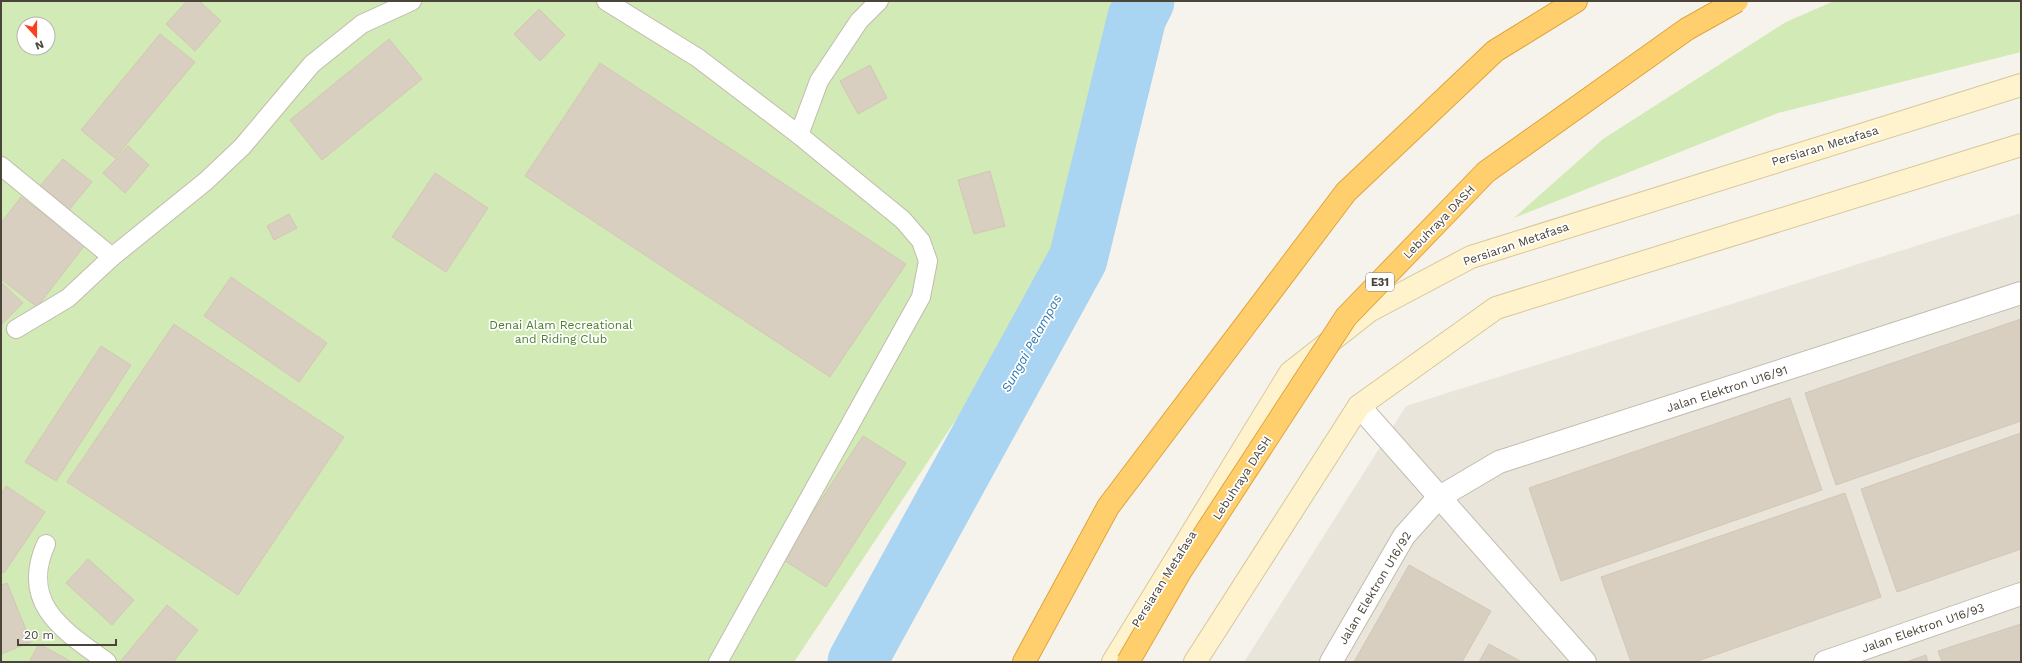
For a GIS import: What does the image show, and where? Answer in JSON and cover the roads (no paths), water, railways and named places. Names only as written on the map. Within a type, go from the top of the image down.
[{"type":"highway","points":[[1024,662],[1108,507],[1346,192],[1495,51],[1576,1]]},
{"type":"highway","name":"Lebuhraya DASH","points":[[1128,662],[1180,572],[1346,317],[1486,172],[1687,29],[1738,1]]},
{"type":"street","name":"Persiaran Metafasa","points":[[1113,662],[1290,373],[1369,312],[1471,257],[2021,85]]},
{"type":"street","points":[[1195,662],[1359,406],[1496,308],[2021,145]]},
{"type":"street","name":"Jalan Elektron U16/91","points":[[1438,498],[1499,462],[2021,293]]},
{"type":"street","points":[[1359,406],[1438,498],[1585,662]]},
{"type":"street","name":"Jalan Elektron U16/92","points":[[1330,662],[1404,536],[1438,498]]},
{"type":"street","name":"Jalan Elektron U16/93","points":[[1825,662],[2021,594]]},
{"type":"lane","points":[[16,329],[68,298],[112,257],[206,181],[242,147],[312,64],[362,24],[412,1]]},
{"type":"lane","points":[[606,1],[698,58],[799,135],[903,220],[921,241],[928,261],[921,297],[718,662]]},
{"type":"lane","points":[[799,135],[819,81],[859,21],[879,1]]},
{"type":"lane","points":[[1,166],[112,257]]},
{"type":"lane","points":[[46,544],[38,561],[36,576],[42,603],[48,613],[76,640],[107,662]]},
{"type":"waterway","name":"Sungai Pelampas","points":[[857,662],[1078,259],[1137,17],[1145,1]]},
{"type":"park label","name":"Denai Alam Recreational and Riding Club","points":[[561,332]]}]
